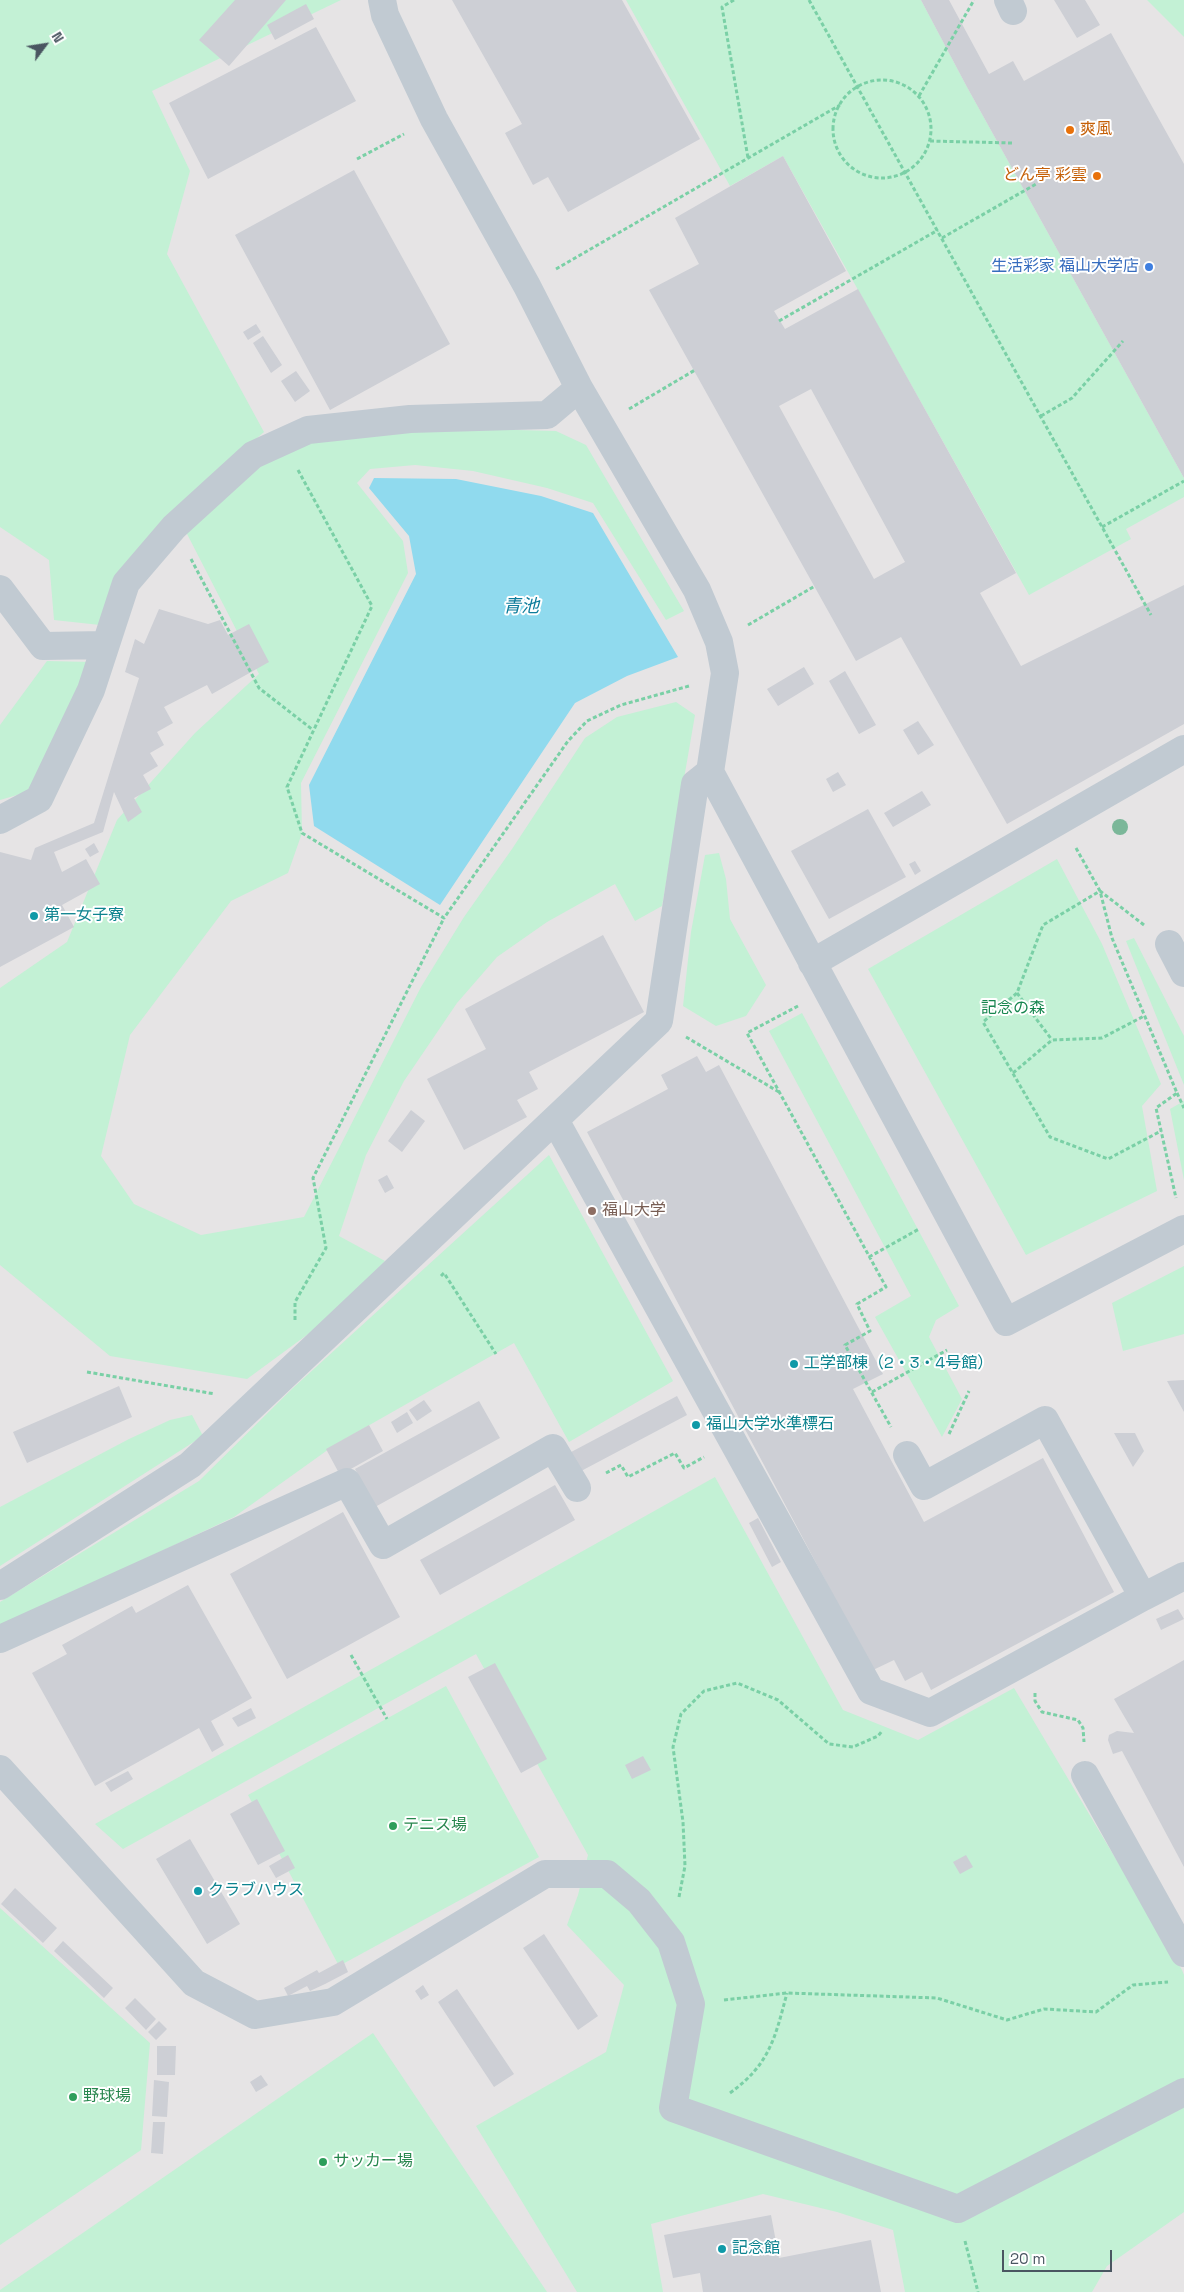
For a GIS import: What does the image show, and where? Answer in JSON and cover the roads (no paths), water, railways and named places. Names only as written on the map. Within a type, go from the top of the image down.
[{"type":"lane","points":[[382,0],[385,15],[434,119],[527,286],[579,388],[697,590],[719,642],[725,674],[710,772],[1006,1322],[1181,1218]]},
{"type":"lane","points":[[0,820],[39,799],[91,690],[126,583],[174,527],[253,455],[308,430],[410,419],[547,416],[579,388]]},
{"type":"lane","points":[[0,589],[43,646],[105,645]]},
{"type":"lane","points":[[812,963],[1184,749]]},
{"type":"lane","points":[[0,1586],[190,1465],[659,1021],[695,784],[710,772]]},
{"type":"lane","points":[[1169,944],[1184,973]]},
{"type":"lane","points":[[555,1120],[871,1691],[930,1713],[1184,1576]]},
{"type":"lane","points":[[907,1455],[924,1486],[1045,1420],[1143,1597]]},
{"type":"lane","points":[[0,1639],[347,1482],[383,1545],[553,1448],[577,1488]]},
{"type":"lane","points":[[0,1769],[194,1982],[255,2015],[333,2002],[545,1874],[607,1874],[638,1901],[671,1942],[691,2004],[673,2108],[958,2209],[1184,2092]]},
{"type":"lane","points":[[1084,1775],[1184,1953]]},
{"type":"water","name":"青池","points":[[374,478],[456,479],[541,496],[593,513],[678,657],[627,676],[575,703],[440,905],[314,826],[309,785],[416,574],[409,536],[369,488]]},
{"type":"place","name":"爽風","points":[[1070,130]]},
{"type":"place","name":"どん亭 彩雲","points":[[1097,176]]},
{"type":"place","name":"生活彩家 福山大学店","points":[[1149,267]]},
{"type":"place","name":"第一女子寮","points":[[34,916]]},
{"type":"place","name":"福山大学","points":[[592,1211]]},
{"type":"place","name":"工学部棟（2・3・4号館）","points":[[794,1364]]},
{"type":"place","name":"福山大学水準標石","points":[[696,1425]]},
{"type":"place","name":"テニス場","points":[[393,1826]]},
{"type":"place","name":"クラブハウス","points":[[198,1891]]},
{"type":"place","name":"野球場","points":[[73,2097]]},
{"type":"place","name":"サッカー場","points":[[323,2162]]},
{"type":"place","name":"記念館","points":[[722,2249]]},
{"type":"park label","name":"記念の森","points":[[1013,1009]]}]
